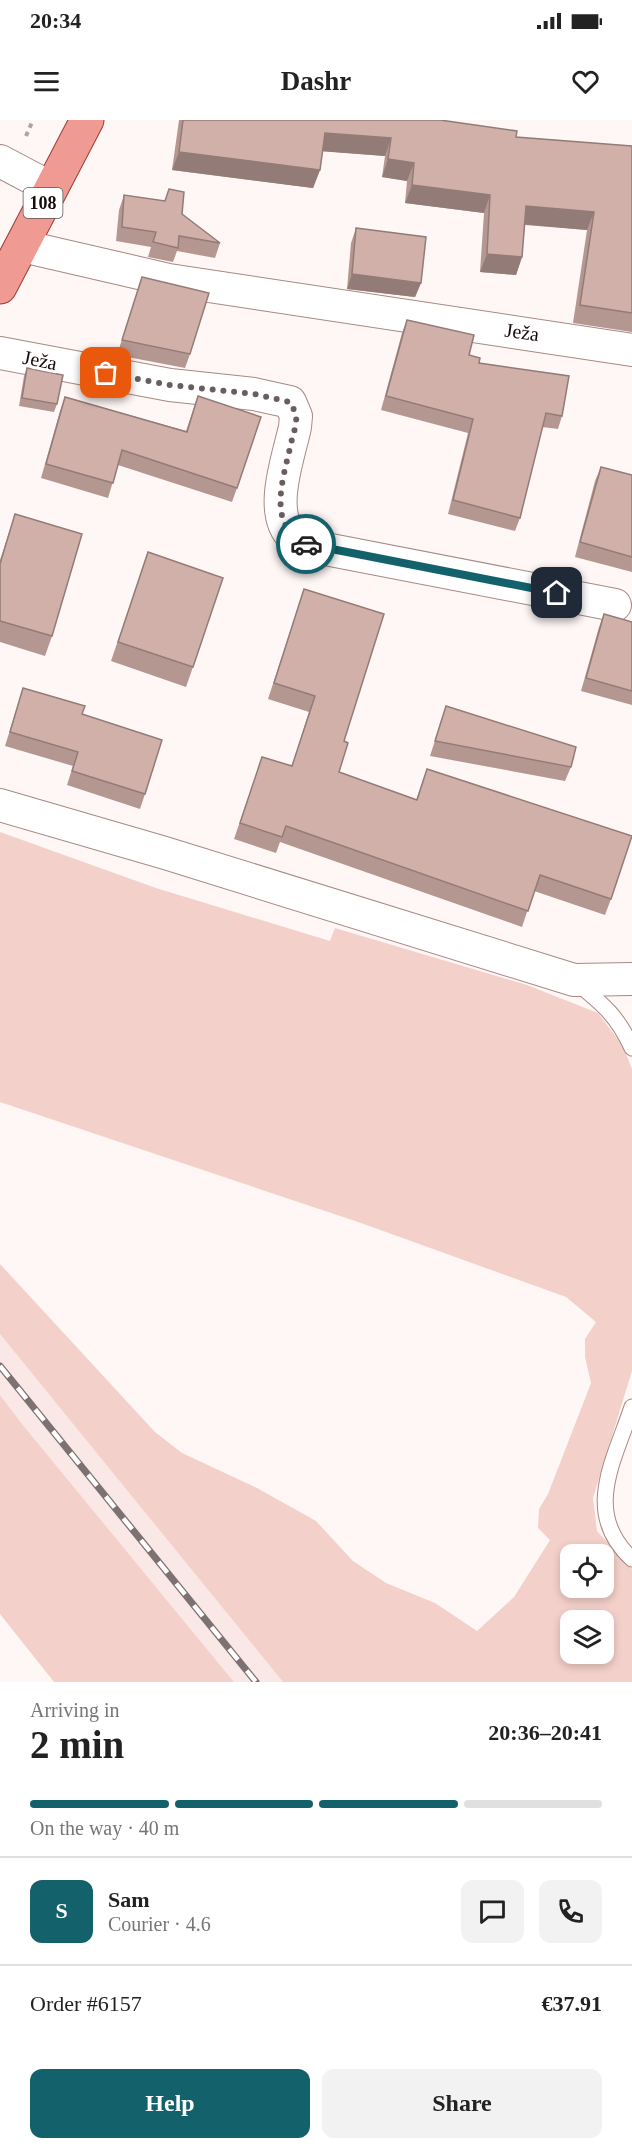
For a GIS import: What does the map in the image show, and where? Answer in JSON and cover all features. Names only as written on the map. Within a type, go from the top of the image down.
[{"type":"main road","name":"108","points":[[0,287],[87,120]]},
{"type":"street","points":[[0,161],[51,188]]},
{"type":"street","name":"Ježa","points":[[22,246],[169,280],[632,350]]},
{"type":"street","name":"Ježa","points":[[0,353],[170,385],[254,394],[290,402],[296,416],[280,494],[285,528],[294,538],[310,546],[615,605]]},
{"type":"street","points":[[0,805],[165,853],[574,980],[632,979]]},
{"type":"lane","points":[[574,980],[603,1004],[620,1022],[632,1048]]},
{"type":"lane","points":[[632,1407],[604,1491],[604,1507],[610,1532],[620,1548],[632,1559]]},
{"type":"shaded area","points":[[0,832],[156,888],[330,941],[335,928],[527,985],[598,1013],[623,1046],[632,1069],[632,1371],[593,1498],[597,1531],[609,1544],[560,1544],[560,1598],[614,1598],[614,1549],[632,1569],[632,1682],[283,1682],[0,1334],[0,1264],[155,1432],[182,1453],[257,1488],[316,1521],[353,1561],[386,1583],[435,1603],[477,1631],[514,1597],[550,1540],[538,1528],[539,1509],[548,1494],[591,1383],[585,1357],[585,1339],[596,1322],[566,1297],[361,1223],[0,1102]]},
{"type":"shaded area","points":[[0,1334],[283,1682],[234,1682],[22,1424],[0,1395]]},
{"type":"shaded area","points":[[0,1395],[234,1682],[54,1682],[0,1614]]},
{"type":"building","points":[[183,120],[440,120],[517,131],[516,137],[632,146],[632,313],[580,305],[594,212],[526,206],[522,257],[487,254],[490,195],[412,185],[414,163],[388,159],[391,138],[325,133],[320,170],[179,152]]},
{"type":"building","points":[[169,189],[184,192],[182,214],[220,243],[179,236],[178,248],[153,242],[156,232],[122,227],[124,195],[165,201]]},
{"type":"building","points":[[356,228],[426,237],[421,283],[352,274]]},
{"type":"building","points":[[142,277],[209,293],[190,354],[122,340]]},
{"type":"building","points":[[407,320],[474,335],[469,355],[480,358],[479,363],[569,376],[562,416],[546,413],[520,518],[453,500],[473,419],[386,396]]},
{"type":"building","points":[[27,368],[63,375],[57,404],[22,398]]},
{"type":"building","points":[[198,396],[261,417],[237,488],[122,450],[113,483],[46,464],[65,397],[187,432]]},
{"type":"building","points":[[601,467],[632,475],[632,557],[580,542]]},
{"type":"building","points":[[15,514],[82,534],[52,636],[0,621],[0,564]]},
{"type":"building","points":[[148,552],[223,578],[193,667],[118,642]]},
{"type":"building","points":[[304,589],[384,614],[344,741],[348,743],[339,772],[417,800],[427,769],[632,836],[611,899],[540,875],[528,911],[286,826],[282,837],[240,823],[262,757],[292,766],[315,696],[274,683]]},
{"type":"building","points":[[604,614],[632,622],[632,691],[586,678]]},
{"type":"building","points":[[23,688],[85,706],[82,714],[162,740],[145,794],[72,771],[78,752],[10,732]]},
{"type":"building","points":[[446,706],[576,747],[571,767],[435,741]]},
{"type":"railway","points":[[0,1366],[256,1682]]},
{"type":"way so far","points":[[106,373],[170,385],[254,394],[290,402],[296,416],[280,494],[281,512],[285,528],[294,538],[306,544]]},
{"type":"route","points":[[306,544],[557,593]]}]
